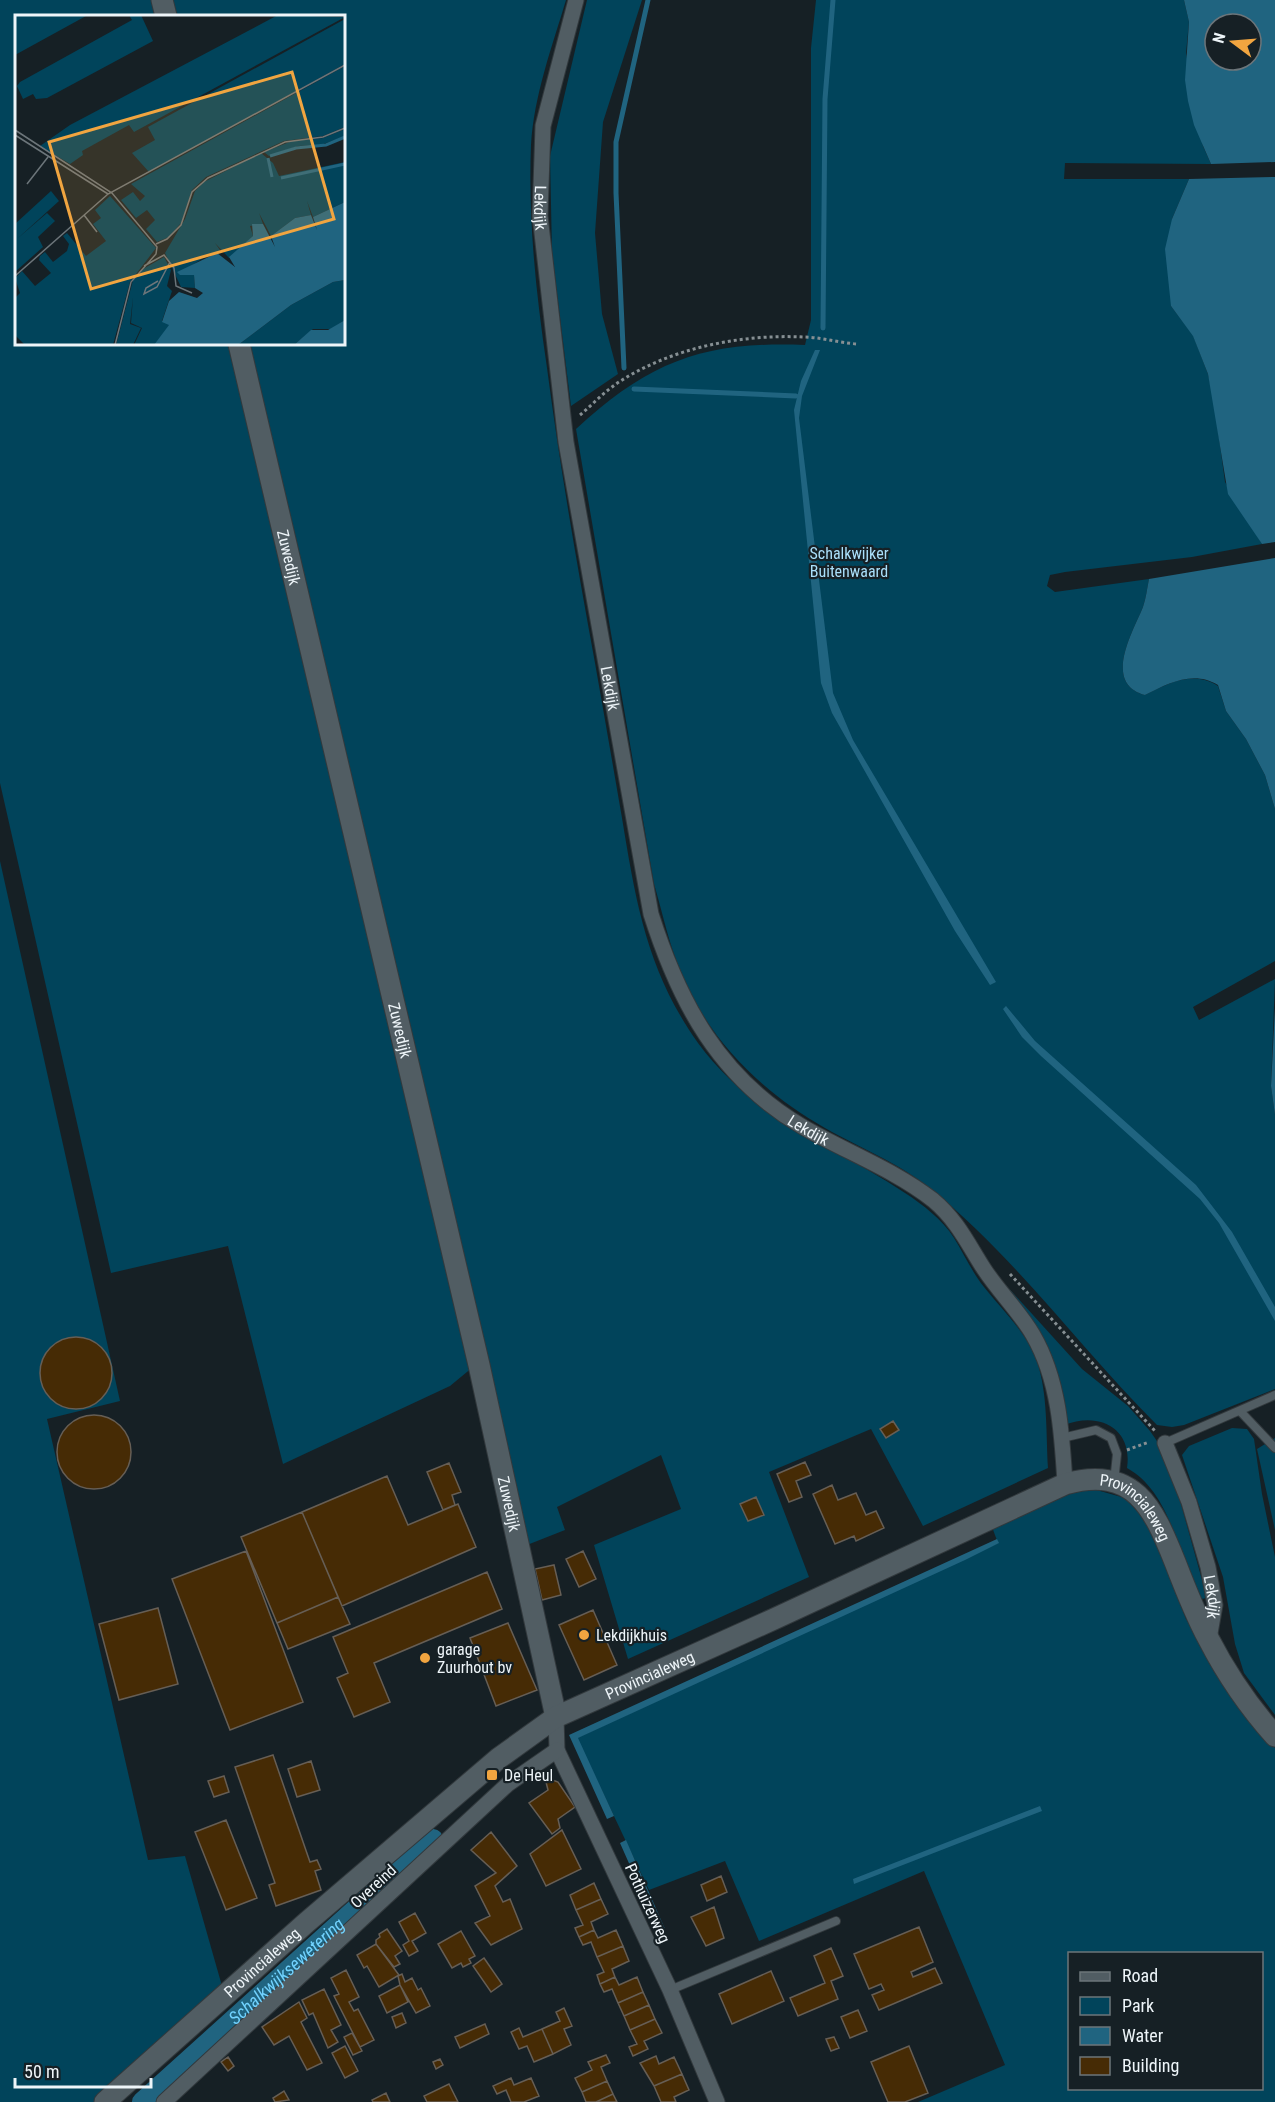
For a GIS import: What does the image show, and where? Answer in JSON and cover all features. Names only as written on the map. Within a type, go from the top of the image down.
[{"type":"street","points":[[162,0],[166,15]]},
{"type":"street","name":"Lekdijk","points":[[576,0],[543,126],[540,216],[565,427],[651,914],[665,958],[684,1001],[721,1056],[766,1101],[801,1126],[910,1184],[953,1220],[968,1238],[984,1268],[1033,1335],[1052,1378],[1062,1438],[1065,1484]]},
{"type":"street","name":"Zuwedijk","points":[[239,345],[479,1365],[556,1717]]},
{"type":"street","name":"Lekdijk","points":[[1158,1440],[1189,1502],[1210,1577],[1215,1605],[1209,1639],[1238,1687],[1275,1736]]},
{"type":"street","name":"Provincialeweg","points":[[105,2102],[307,1922],[499,1758],[556,1717],[1065,1484],[1088,1478],[1114,1482],[1132,1490],[1147,1503],[1160,1524],[1209,1639]]},
{"type":"street","name":"Pothuizerweg","points":[[556,1717],[557,1750],[670,1990],[717,2102]]},
{"type":"street","name":"Overeind","points":[[164,2102],[508,1784],[557,1750]]},
{"type":"lane","points":[[1158,1440],[1240,1411],[1275,1395]]},
{"type":"lane","points":[[1240,1411],[1275,1448]]},
{"type":"lane","points":[[1062,1438],[1096,1430],[1111,1438],[1117,1454],[1114,1482]]},
{"type":"lane","points":[[670,1990],[836,1921]]},
{"type":"path","points":[[565,427],[617,383],[650,365],[681,353],[740,340],[804,336],[858,344]]},
{"type":"path","points":[[1008,1272],[1158,1440],[1133,1449]]},
{"type":"green space","points":[[0,0],[156,0],[159,15],[15,15],[15,345],[232,345],[473,1367],[450,1386],[283,1464],[228,1246],[111,1273],[0,783]]},
{"type":"green space","points":[[170,0],[566,0],[544,71],[533,126],[530,173],[536,284],[575,553],[627,849],[639,908],[655,963],[681,1016],[698,1043],[719,1068],[743,1090],[794,1127],[905,1193],[938,1219],[954,1238],[980,1281],[1021,1331],[1033,1351],[1041,1374],[1045,1401],[1048,1468],[923,1526],[871,1429],[769,1472],[809,1577],[628,1659],[594,1545],[681,1509],[661,1455],[557,1507],[565,1530],[527,1545],[247,345],[345,345],[345,15],[174,15]]},
{"type":"green space","points":[[587,0],[642,0],[603,122],[595,233],[602,314],[618,374],[571,406],[552,253],[550,156]]},
{"type":"green space","name":"Schalkwijker Buitenwaard","points":[[816,0],[1184,0],[1189,22],[1186,53],[1203,146],[1211,164],[1065,163],[1064,179],[1189,179],[1172,219],[1171,306],[1193,335],[1208,374],[1225,482],[1262,544],[1192,557],[1065,572],[1050,575],[1047,586],[1055,592],[1149,579],[1143,607],[1124,656],[1125,680],[1132,689],[1145,695],[1181,680],[1199,679],[1218,686],[1226,711],[1246,739],[1265,775],[1275,809],[1275,961],[1193,1007],[1199,1020],[1275,979],[1271,1086],[1275,1115],[1275,1389],[1184,1425],[1172,1427],[1157,1425],[1020,1274],[962,1216],[931,1189],[893,1164],[825,1128],[776,1095],[753,1076],[733,1055],[698,1008],[671,945],[654,884],[576,429],[629,387],[654,371],[680,360],[737,347],[805,345],[811,320],[811,48]]},
{"type":"green space","points":[[0,861],[120,1401],[47,1419],[148,1860],[185,1856],[222,1986],[97,2102],[0,2102]]},
{"type":"green space","points":[[1003,1282],[1082,1369],[1128,1406],[1150,1431],[1168,1457],[1207,1598],[1201,1599],[1172,1528],[1154,1493],[1142,1479],[1127,1468],[1125,1442],[1119,1433],[1111,1426],[1089,1420],[1064,1425],[1059,1383],[1047,1348],[1028,1316]]},
{"type":"green space","points":[[1232,1428],[1247,1429],[1254,1439],[1275,1557],[1275,1715],[1244,1673],[1235,1644],[1223,1577],[1182,1455],[1189,1446]]},
{"type":"green space","points":[[1275,1438],[1275,1530],[1257,1449]]},
{"type":"green space","points":[[1093,1489],[1125,1498],[1148,1523],[1186,1619],[1260,1731],[1275,1748],[1275,2102],[918,2102],[1005,2065],[924,1871],[759,1941],[725,1861],[649,1890],[577,1738],[998,1543],[992,1527],[1077,1491]]},
{"type":"water","points":[[1184,0],[1275,0],[1275,162],[1211,164],[1194,125],[1185,80],[1189,22]]},
{"type":"water","points":[[1275,177],[1275,542],[1262,544],[1228,494],[1208,374],[1193,336],[1171,306],[1165,249],[1172,219],[1189,179]]},
{"type":"water","points":[[815,350],[820,350],[802,396],[799,418],[833,693],[853,740],[996,982],[990,985],[955,931],[832,713],[821,683],[794,410],[801,381]]},
{"type":"water","points":[[1275,558],[1275,809],[1265,775],[1246,739],[1226,711],[1218,685],[1190,678],[1145,695],[1132,689],[1125,680],[1123,668],[1124,656],[1143,607],[1149,579]]},
{"type":"water","points":[[1006,1006],[1035,1041],[1196,1185],[1232,1232],[1275,1307],[1275,1321],[1219,1223],[1200,1199],[1041,1056],[1022,1037],[1003,1009]]},
{"type":"water","points":[[1275,1008],[1275,1115],[1271,1086]]},
{"type":"water","points":[[997,1539],[999,1543],[965,1560],[578,1738],[614,1816],[607,1819],[569,1735]]},
{"type":"water","points":[[1040,1806],[1042,1811],[854,1884],[853,1879]]},
{"type":"water","points":[[626,1840],[665,1929],[659,1931],[620,1843]]},
{"type":"building","points":[[76,1337],[96,1343],[106,1353],[112,1373],[106,1393],[96,1403],[76,1409],[56,1403],[46,1393],[40,1373],[46,1353],[56,1343]]},
{"type":"building","points":[[94,1415],[108,1418],[120,1426],[128,1438],[131,1452],[128,1466],[120,1478],[108,1486],[94,1489],[80,1486],[68,1478],[60,1466],[57,1452],[60,1438],[68,1426],[80,1418]]},
{"type":"building","points":[[893,1421],[899,1430],[886,1438],[880,1429]]},
{"type":"building","points":[[805,1462],[811,1475],[796,1481],[802,1497],[789,1502],[777,1474]]},
{"type":"building","points":[[449,1463],[461,1492],[452,1495],[455,1505],[443,1510],[427,1472]]},
{"type":"building","points":[[387,1476],[408,1525],[458,1504],[476,1547],[342,1606],[302,1512]]},
{"type":"building","points":[[832,1485],[838,1500],[856,1493],[866,1515],[876,1511],[884,1528],[856,1541],[854,1536],[835,1544],[813,1494]]},
{"type":"building","points":[[756,1497],[764,1515],[748,1521],[740,1504]]},
{"type":"building","points":[[302,1512],[338,1597],[277,1623],[241,1537]]},
{"type":"building","points":[[246,1551],[303,1702],[230,1730],[172,1579]]},
{"type":"building","points":[[583,1551],[596,1579],[579,1587],[566,1559]]},
{"type":"building","points":[[554,1565],[561,1595],[542,1600],[535,1569]]},
{"type":"building","points":[[487,1572],[502,1609],[374,1663],[390,1702],[354,1717],[337,1678],[348,1673],[333,1637]]},
{"type":"building","points":[[338,1597],[350,1624],[288,1649],[277,1623]]},
{"type":"building","points":[[158,1608],[178,1684],[119,1700],[99,1624]]},
{"type":"building","name":"Lekdijkhuis","points":[[593,1610],[617,1665],[584,1680],[559,1625]]},
{"type":"building","points":[[508,1623],[537,1690],[496,1706],[470,1638]]},
{"type":"building","points":[[273,1755],[310,1862],[317,1860],[321,1869],[315,1871],[321,1890],[276,1906],[269,1885],[275,1883],[235,1767]]},
{"type":"building","points":[[311,1761],[320,1790],[297,1797],[288,1769]]},
{"type":"building","points":[[224,1776],[229,1792],[214,1797],[208,1781]]},
{"type":"building","points":[[550,1779],[558,1782],[575,1807],[558,1819],[560,1828],[552,1834],[529,1803],[548,1790],[546,1782]]},
{"type":"building","points":[[226,1820],[257,1898],[226,1910],[195,1832]]},
{"type":"building","points":[[562,1830],[581,1869],[546,1886],[530,1854]]},
{"type":"building","points":[[491,1832],[517,1866],[495,1886],[503,1902],[510,1899],[522,1929],[491,1945],[475,1923],[490,1916],[475,1886],[496,1873],[471,1850]]},
{"type":"building","points":[[721,1876],[727,1892],[707,1901],[701,1885]]},
{"type":"building","points":[[594,1883],[601,1899],[576,1910],[570,1895]]},
{"type":"building","points":[[601,1899],[608,1914],[591,1922],[594,1930],[579,1937],[575,1928],[583,1925],[576,1910]]},
{"type":"building","points":[[714,1907],[724,1938],[706,1946],[691,1917]]},
{"type":"building","points":[[415,1913],[426,1933],[412,1941],[418,1951],[409,1956],[403,1945],[409,1941],[399,1922]]},
{"type":"building","points":[[919,1927],[933,1962],[911,1972],[913,1977],[935,1968],[942,1983],[879,2010],[872,1995],[884,1990],[881,1984],[869,1989],[854,1954]]},
{"type":"building","points":[[387,1929],[402,1951],[395,1956],[400,1964],[394,1967],[376,1944],[376,1940],[380,1937],[379,1934]]},
{"type":"building","points":[[594,1930],[598,1938],[616,1930],[623,1946],[597,1957],[591,1942],[583,1945],[579,1937]]},
{"type":"building","points":[[461,1931],[475,1956],[469,1959],[471,1963],[463,1967],[461,1963],[452,1968],[438,1944]]},
{"type":"building","points":[[376,1944],[399,1975],[379,1987],[367,1966],[364,1968],[357,1955]]},
{"type":"building","points":[[623,1946],[629,1961],[612,1969],[615,1977],[600,1984],[597,1975],[604,1972],[597,1957]]},
{"type":"building","points":[[831,1948],[843,1976],[831,1981],[838,1999],[798,2016],[790,1998],[825,1983],[814,1956]]},
{"type":"building","points":[[484,1958],[502,1984],[491,1992],[473,1966]]},
{"type":"building","points":[[346,1970],[359,1997],[349,2002],[354,2011],[358,2009],[374,2040],[360,2047],[334,1996],[339,1994],[331,1978]]},
{"type":"building","points":[[771,1971],[784,2001],[732,2024],[719,1994]]},
{"type":"building","points":[[402,1974],[405,1982],[412,1978],[418,1990],[421,1988],[430,2006],[416,2013],[400,1985],[398,1976]]},
{"type":"building","points":[[615,1977],[619,1985],[637,1977],[643,1992],[618,2003],[612,1989],[604,1992],[600,1984]]},
{"type":"building","points":[[400,1985],[408,2002],[387,2013],[379,1996]]},
{"type":"building","points":[[324,1989],[341,2025],[331,2030],[338,2042],[328,2048],[313,2013],[309,2015],[302,2000]]},
{"type":"building","points":[[643,1992],[649,2005],[624,2016],[618,2003]]},
{"type":"building","points":[[299,2002],[307,2018],[301,2022],[322,2063],[307,2070],[289,2036],[274,2045],[262,2027]]},
{"type":"building","points":[[649,2005],[655,2019],[630,2030],[624,2016]]},
{"type":"building","points":[[564,2008],[572,2026],[564,2029],[571,2045],[553,2054],[542,2029],[560,2021],[556,2012]]},
{"type":"building","points":[[858,2010],[867,2031],[850,2038],[841,2017]]},
{"type":"building","points":[[402,2013],[406,2023],[396,2028],[392,2017]]},
{"type":"building","points":[[655,2019],[662,2033],[644,2041],[648,2049],[633,2056],[629,2047],[637,2044],[630,2030]]},
{"type":"building","points":[[485,2024],[489,2034],[460,2048],[455,2037]]},
{"type":"building","points":[[519,2028],[523,2037],[542,2029],[553,2054],[534,2062],[527,2046],[519,2049],[511,2032]]},
{"type":"building","points":[[352,2033],[362,2051],[353,2055],[344,2037]]},
{"type":"building","points":[[834,2037],[839,2048],[831,2051],[826,2039]]},
{"type":"building","points":[[345,2046],[358,2071],[345,2078],[332,2053]]},
{"type":"building","points":[[909,2046],[928,2093],[905,2102],[888,2102],[871,2062]]},
{"type":"building","points":[[606,2055],[610,2063],[601,2067],[607,2081],[582,2092],[575,2078],[592,2070],[588,2062]]},
{"type":"building","points":[[656,2056],[659,2064],[674,2057],[682,2074],[654,2086],[640,2063]]},
{"type":"building","points":[[228,2057],[234,2066],[228,2071],[221,2062]]},
{"type":"building","points":[[440,2059],[443,2065],[436,2069],[433,2062]]},
{"type":"building","points":[[682,2074],[689,2090],[674,2097],[676,2102],[661,2102],[654,2086]]},
{"type":"building","points":[[511,2078],[514,2085],[531,2078],[539,2096],[524,2102],[511,2102],[506,2090],[497,2094],[493,2086]]},
{"type":"building","points":[[607,2081],[613,2094],[596,2102],[586,2102],[582,2092]]},
{"type":"building","points":[[449,2084],[458,2102],[427,2102],[424,2096]]},
{"type":"building","points":[[284,2091],[289,2100],[275,2102],[273,2098]]},
{"type":"building","points":[[386,2093],[390,2102],[373,2102],[372,2100]]},
{"type":"building","points":[[613,2094],[617,2102],[596,2102]]},
{"type":"waterway","points":[[624,368],[616,193],[616,142],[648,0]]},
{"type":"waterway","points":[[823,328],[825,99],[833,0]]},
{"type":"waterway","points":[[634,389],[796,396]]},
{"type":"waterway","name":"Schalkwijksewetering","points":[[142,2102],[433,1839]]},
{"type":"place","name":"Lekdijkhuis","points":[[584,1635]]},
{"type":"place","name":"garage Zuurhout bv","points":[[425,1658]]},
{"type":"place","name":"De Heul","points":[[492,1775]]}]
